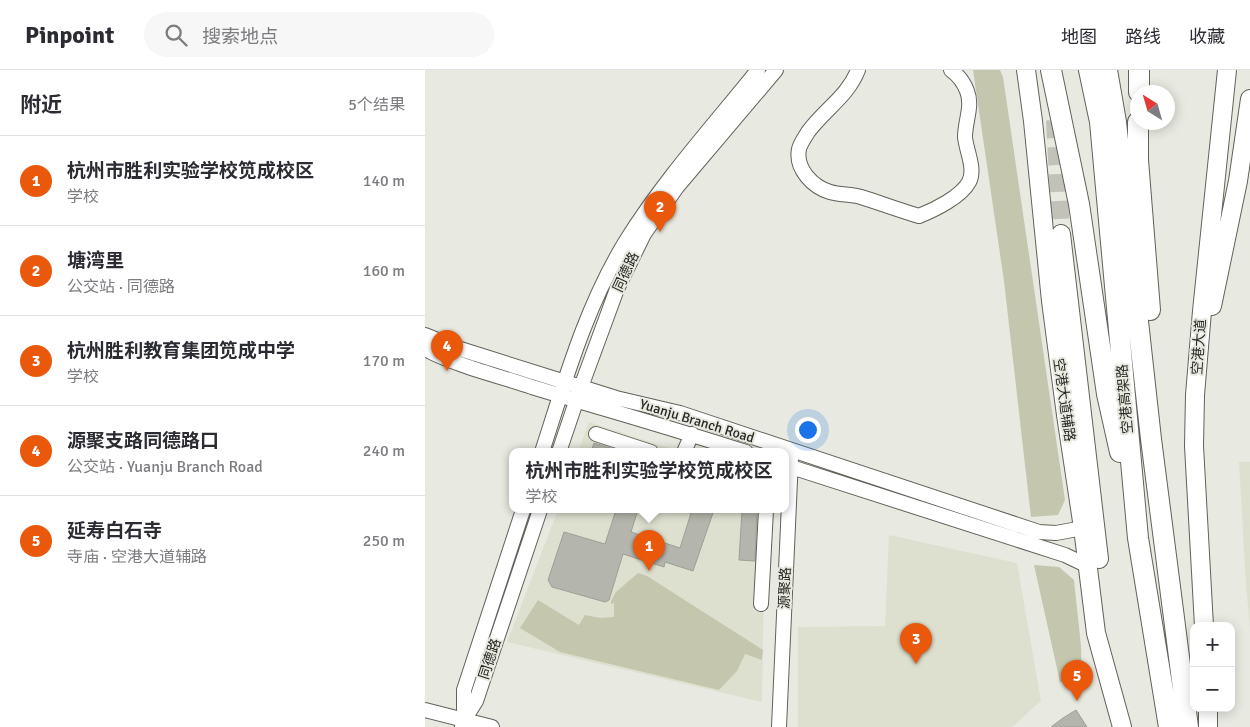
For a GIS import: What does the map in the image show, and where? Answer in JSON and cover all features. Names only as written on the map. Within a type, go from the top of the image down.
[{"type":"highway","points":[[1051,70],[1079,204],[1107,394],[1138,538]]},
{"type":"highway","name":"空港高架路","points":[[1089,70],[1100,122],[1138,538],[1175,701],[1188,727]]},
{"type":"highway","name":"空港高架路","points":[[1107,70],[1117,122],[1151,439],[1175,701],[1169,727]]},
{"type":"highway","points":[[1139,70],[1139,85]]},
{"type":"highway","points":[[1138,130],[1138,160],[1150,309],[1151,439]]},
{"type":"main road","name":"空港大道辅路","points":[[1026,70],[1052,311],[1096,633],[1122,727]]},
{"type":"main road","name":"空港大道","points":[[1205,622],[1194,446],[1195,395],[1206,261],[1227,70]]},
{"type":"main road","points":[[1195,395],[1238,181],[1250,99]]},
{"type":"main road","points":[[1061,234],[1107,627],[1122,727]]},
{"type":"main road","points":[[1208,712],[1208,727]]},
{"type":"street","name":"同德路","points":[[543,448],[576,349],[600,292],[625,242],[665,183],[758,70]]},
{"type":"street","name":"同德路","points":[[560,448],[617,289],[644,234],[677,187],[776,70]]},
{"type":"street","points":[[858,70],[853,82],[844,94],[809,132],[799,150],[799,163],[806,176],[816,185],[831,193],[854,195],[919,216],[944,204],[966,187],[971,179],[971,168],[965,138],[970,103],[961,80],[951,70]]},
{"type":"street","name":"Yuanju Branch Road","points":[[425,335],[562,389],[576,401],[735,448]]},
{"type":"street","name":"Yuanju Branch Road","points":[[425,348],[498,376],[562,389],[581,387],[616,398],[680,413],[785,448]]},
{"type":"street","points":[[596,434],[639,448]]},
{"type":"street","points":[[686,448],[692,434]]},
{"type":"street","name":"Yuanju Branch Road","points":[[791,450],[1039,532],[1056,534],[1083,528]]},
{"type":"street","name":"源聚路","points":[[789,461],[791,450]]},
{"type":"street","points":[[789,466],[1065,555],[1088,566]]},
{"type":"street","name":"同德路","points":[[463,723],[464,690],[522,513]]},
{"type":"street","name":"同德路","points":[[463,723],[476,701],[539,513]]},
{"type":"street","points":[[766,513],[761,600],[785,597]]},
{"type":"street","name":"源聚路","points":[[779,727],[787,513]]},
{"type":"street","points":[[425,710],[463,723],[492,727]]},
{"type":"shaded area","points":[[973,70],[1000,70],[1003,77],[1065,500],[1058,515],[1031,517],[1004,281]]},
{"type":"shaded area","points":[[589,422],[669,448],[579,448]]},
{"type":"shaded area","points":[[1239,462],[1250,462],[1250,627],[1246,586]]},
{"type":"shaded area","points":[[557,513],[765,513],[762,702],[507,642]]},
{"type":"shaded area","points":[[889,535],[1017,563],[1041,701],[1012,727],[798,727],[798,627],[885,626]]},
{"type":"shaded area","points":[[1034,565],[1059,567],[1074,580],[1081,646],[1082,684],[1060,682]]},
{"type":"shaded area","points":[[638,573],[647,576],[763,650],[762,660],[745,654],[737,671],[719,690],[560,652],[520,628],[538,600],[579,625],[585,615],[600,618],[614,617],[614,603],[611,604],[611,601],[616,592]]},
{"type":"building","points":[[594,443],[610,448],[592,448]]},
{"type":"building","points":[[615,513],[637,513],[631,532],[680,548],[691,513],[713,513],[693,571],[665,562],[664,567],[623,554],[609,600],[605,602],[552,587],[548,580],[564,532],[605,544]]},
{"type":"building","points":[[742,513],[757,513],[755,561],[739,560]]},
{"type":"building","points":[[1076,710],[1087,727],[1051,727],[1063,718]]},
{"type":"tunnel","points":[[1055,120],[1061,234]]},
{"type":"place","name":"塘湾里","points":[[660,232]]},
{"type":"place","name":"源聚支路同德路口","points":[[447,371]]},
{"type":"place","name":"杭州市胜利实验学校笕成校区","points":[[649,571]]},
{"type":"place","name":"杭州胜利教育集团笕成中学","points":[[916,664]]},
{"type":"place","name":"延寿白石寺","points":[[1077,701]]}]
